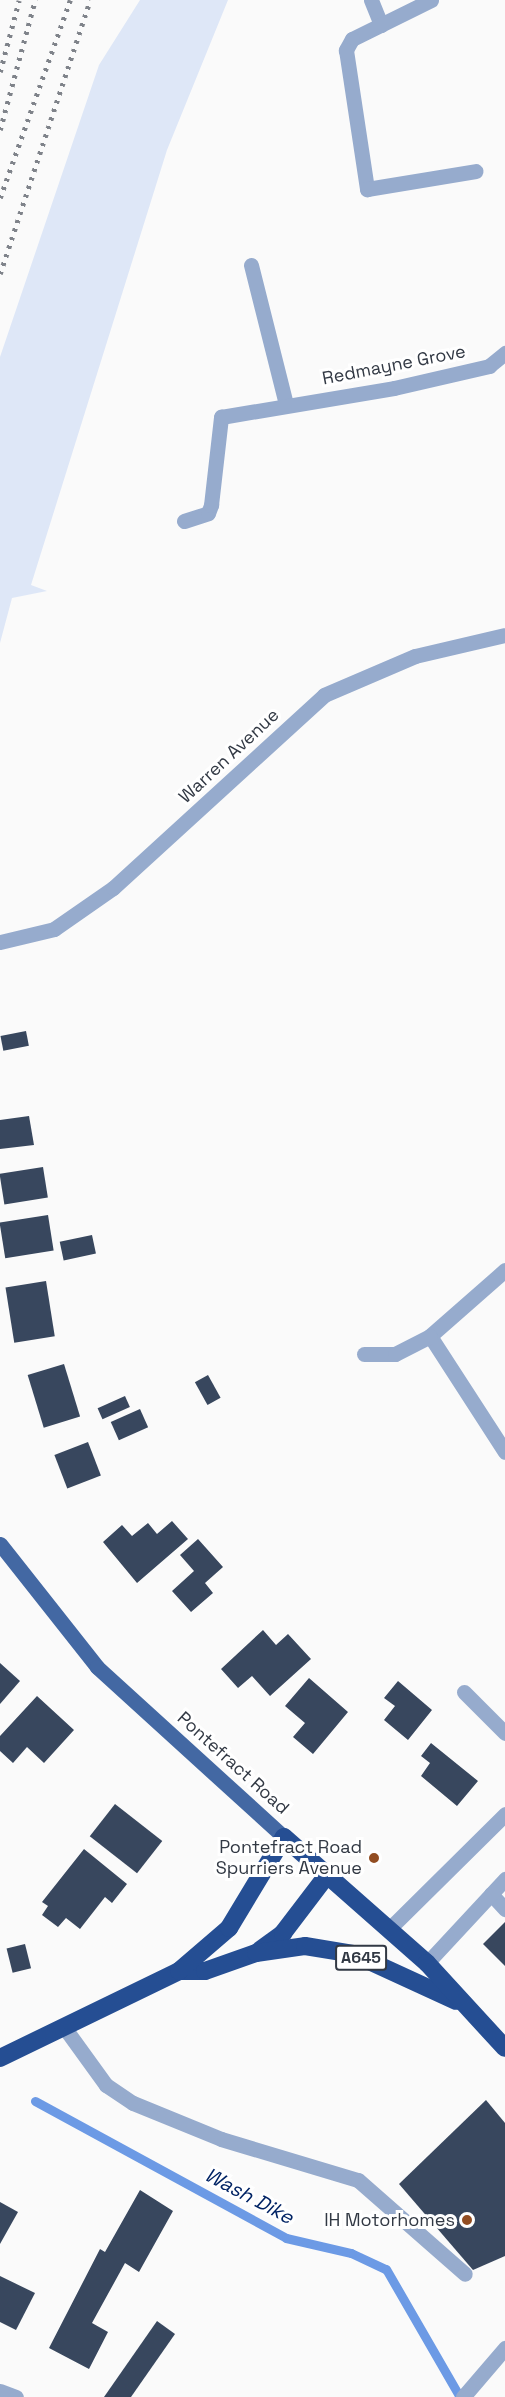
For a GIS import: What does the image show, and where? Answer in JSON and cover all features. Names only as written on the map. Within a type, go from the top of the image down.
[{"type":"highway","name":"Pontefract Road","points":[[284,1837],[427,1963],[458,2002],[505,2048]]},
{"type":"highway","name":"A645","points":[[0,2058],[179,1971],[229,1928],[284,1837]]},
{"type":"highway","name":"A645","points":[[256,1953],[283,1933],[328,1874]]},
{"type":"highway","name":"A645","points":[[179,1971],[205,1971],[256,1953],[305,1946],[354,1954],[458,2002]]},
{"type":"main road","name":"Pontefract Road","points":[[0,1544],[97,1667],[284,1837]]},
{"type":"street","points":[[371,0],[381,25]]},
{"type":"street","points":[[431,0],[352,39],[345,50],[367,189],[476,171]]},
{"type":"street","points":[[251,265],[286,404]]},
{"type":"street","name":"Redmayne Grove","points":[[184,521],[208,513],[211,505],[220,417],[454,375],[489,366],[505,353]]},
{"type":"street","name":"Warren Avenue","points":[[0,942],[54,929],[113,888],[324,695],[415,656],[505,635]]},
{"type":"street","points":[[364,1354],[395,1354],[430,1336],[505,1270]]},
{"type":"street","points":[[430,1336],[505,1452]]},
{"type":"street","points":[[464,1692],[505,1733]]},
{"type":"street","points":[[390,1928],[505,1814]]},
{"type":"street","points":[[427,1963],[505,1879]]},
{"type":"street","points":[[491,1894],[505,1909]]},
{"type":"street","points":[[64,2027],[106,2085],[133,2103],[221,2139],[358,2180],[465,2274]]},
{"type":"street","points":[[468,2392],[505,2348]]},
{"type":"street","points":[[0,2391],[16,2397]]},
{"type":"shaded area","points":[[140,0],[228,0],[167,150],[31,585],[47,591],[12,598],[0,643],[0,357],[99,65]]},
{"type":"building","points":[[26,1031],[29,1046],[3,1051],[0,1036]]},
{"type":"building","points":[[29,1116],[34,1145],[0,1149],[0,1120]]},
{"type":"building","points":[[43,1167],[48,1198],[4,1205],[0,1174]]},
{"type":"building","points":[[48,1215],[54,1251],[5,1258],[0,1223]]},
{"type":"building","points":[[92,1235],[96,1254],[64,1260],[60,1242]]},
{"type":"building","points":[[46,1281],[55,1336],[14,1343],[6,1287]]},
{"type":"building","points":[[64,1364],[80,1417],[44,1428],[28,1375]]},
{"type":"building","points":[[208,1375],[221,1398],[207,1405],[195,1382]]},
{"type":"building","points":[[125,1396],[130,1407],[102,1419],[98,1408]]},
{"type":"building","points":[[140,1409],[148,1427],[119,1440],[111,1422]]},
{"type":"building","points":[[88,1442],[101,1476],[67,1489],[54,1455]]},
{"type":"building","points":[[172,1521],[188,1539],[137,1583],[103,1542],[122,1525],[132,1536],[148,1523],[157,1534]]},
{"type":"building","points":[[198,1539],[223,1567],[205,1583],[213,1593],[191,1612],[172,1591],[194,1571],[180,1555]]},
{"type":"building","points":[[263,1630],[276,1645],[288,1634],[311,1659],[270,1696],[252,1676],[238,1688],[221,1669]]},
{"type":"building","points":[[0,1663],[20,1681],[0,1704]]},
{"type":"building","points":[[309,1678],[348,1712],[313,1754],[293,1737],[305,1723],[285,1706]]},
{"type":"building","points":[[398,1681],[432,1710],[408,1740],[384,1720],[395,1706],[384,1698]]},
{"type":"building","points":[[37,1696],[74,1730],[44,1763],[27,1747],[13,1763],[0,1751],[0,1736]]},
{"type":"building","points":[[431,1743],[478,1781],[457,1806],[421,1776],[430,1763],[421,1756]]},
{"type":"building","points":[[115,1804],[162,1841],[137,1873],[90,1836]]},
{"type":"building","points":[[84,1849],[127,1884],[112,1903],[105,1897],[80,1929],[66,1918],[58,1927],[42,1915],[48,1906],[42,1902]]},
{"type":"building","points":[[505,1922],[505,1966],[483,1944]]},
{"type":"building","points":[[25,1944],[31,1968],[13,1973],[7,1949]]},
{"type":"building","name":"IH Motorhomes","points":[[486,2100],[505,2123],[505,2256],[473,2270],[399,2184]]},
{"type":"building","points":[[140,2190],[173,2211],[139,2272],[125,2263],[92,2323],[108,2332],[89,2369],[49,2348],[100,2249],[105,2252]]},
{"type":"building","points":[[0,2202],[18,2212],[0,2244]]},
{"type":"building","points":[[0,2276],[35,2293],[16,2330],[0,2322]]},
{"type":"building","points":[[157,2321],[175,2334],[131,2397],[104,2397]]},
{"type":"waterway","name":"Wash Dike","points":[[35,2101],[286,2238],[351,2253],[386,2269],[460,2397]]},
{"type":"railway","points":[[0,72],[19,0]]},
{"type":"railway","points":[[0,130],[35,0]]},
{"type":"railway","points":[[0,198],[70,0]]},
{"type":"railway","points":[[0,274],[90,0]]},
{"type":"place","name":"Pontefract Road Spurriers Avenue","points":[[374,1858]]},
{"type":"place","name":"IH Motorhomes","points":[[467,2220]]}]
